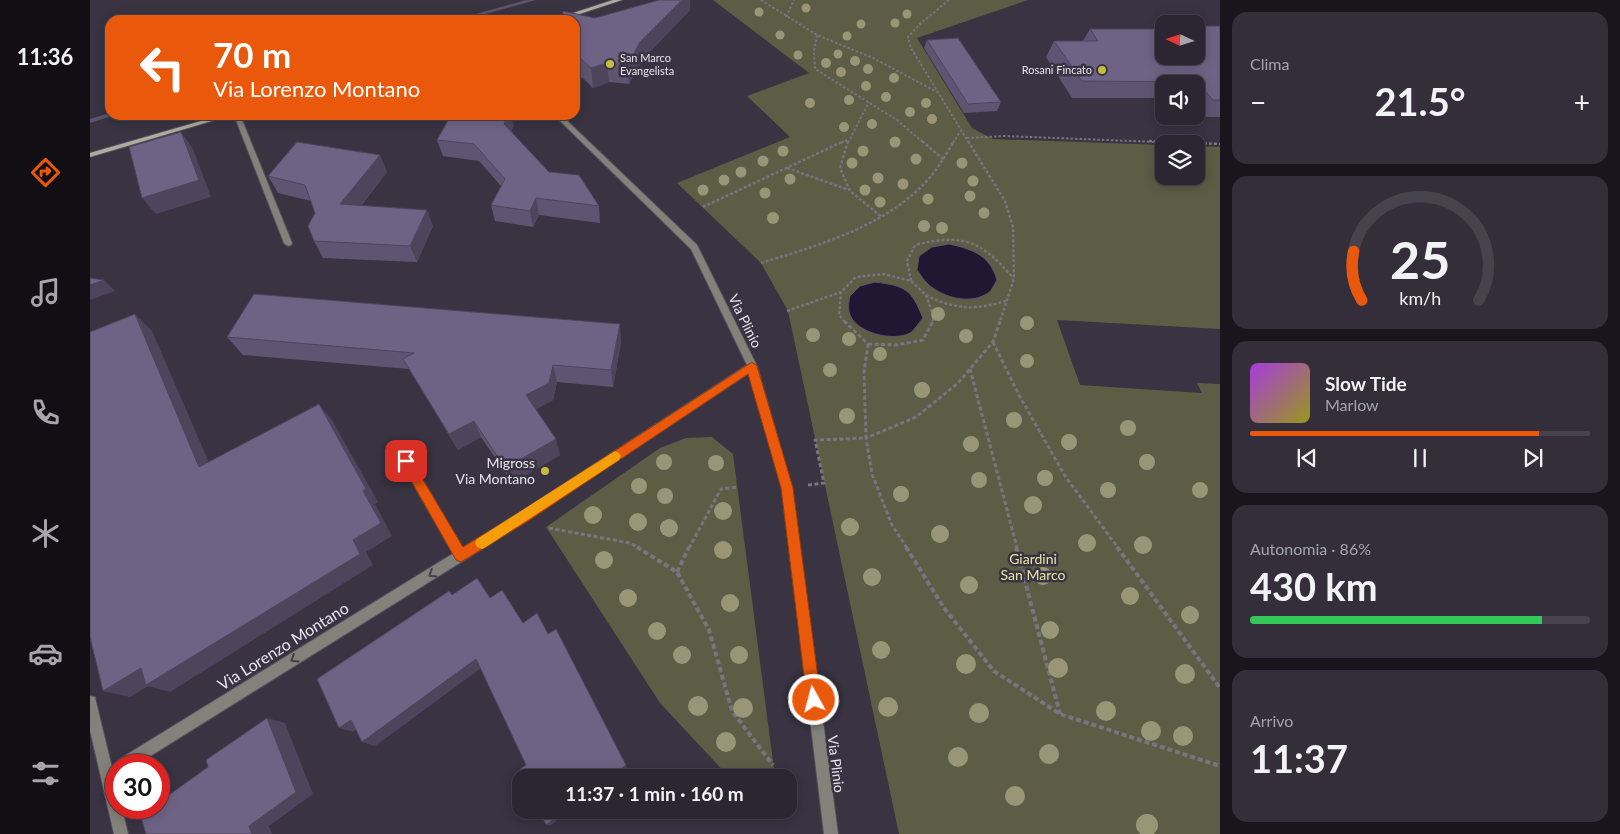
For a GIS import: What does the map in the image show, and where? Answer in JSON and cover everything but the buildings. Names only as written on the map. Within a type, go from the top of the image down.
[{"type":"street","points":[[570,15],[619,0]]},
{"type":"street","points":[[90,155],[212,120]]},
{"type":"street","points":[[239,120],[288,243]]},
{"type":"street","name":"Via Plinio","points":[[562,120],[694,247],[752,366],[787,488],[831,834]]},
{"type":"street","name":"Via Lorenzo Montano","points":[[141,754],[524,517],[752,366]]},
{"type":"street","points":[[397,446],[461,556]]},
{"type":"street","points":[[90,702],[106,754]]},
{"type":"street","points":[[119,819],[121,834]]},
{"type":"path","points":[[761,0],[817,35],[873,58],[939,93]]},
{"type":"path","points":[[786,17],[794,0]]},
{"type":"path","points":[[787,488],[824,483],[815,440],[866,438],[916,417],[958,383],[993,342],[1014,278],[1013,227],[1005,201],[911,48],[908,37],[921,22],[949,0]]},
{"type":"path","points":[[817,35],[814,51],[815,69],[897,120],[943,159]]},
{"type":"path","points":[[850,191],[840,168],[849,139],[869,102]]},
{"type":"path","points":[[761,263],[833,241],[882,217],[920,188],[943,159],[961,129]]},
{"type":"path","points":[[967,138],[1004,136],[1220,144]]},
{"type":"path","points":[[702,207],[849,139]]},
{"type":"path","points":[[786,168],[850,191],[882,217]]},
{"type":"path","points":[[910,281],[907,261],[915,245],[932,240],[954,239],[974,242],[995,256],[1014,278]]},
{"type":"path","points":[[788,311],[841,292],[856,277],[884,274],[910,281],[926,295],[940,303],[961,309],[987,307],[1006,300]]},
{"type":"path","points":[[841,292],[839,315],[868,344],[897,345],[923,340],[934,318],[926,295]]},
{"type":"path","points":[[993,342],[1019,395],[1065,476],[1220,688]]},
{"type":"path","points":[[868,344],[864,373],[866,438],[872,474],[892,525],[944,608],[994,671],[1060,714],[1220,766]]},
{"type":"path","points":[[970,369],[1060,714]]},
{"type":"path","points":[[677,572],[721,489],[738,487]]},
{"type":"path","points":[[524,517],[546,528],[630,543],[677,572],[709,630],[732,712],[773,765]]},
{"type":"green space","name":"Giardini San Marco","points":[[713,0],[1028,0],[917,38],[972,128],[993,139],[1155,145],[1155,185],[1205,185],[1205,146],[1220,147],[1220,329],[1057,320],[1080,385],[1202,393],[1197,383],[1220,384],[1220,834],[899,834],[788,311],[761,263],[677,183],[790,137],[747,96],[809,73]]},
{"type":"green space","points":[[712,437],[733,454],[774,769],[722,769],[660,703],[546,527],[660,448],[686,438]]},
{"type":"shaded area","points":[[949,244],[979,254],[990,265],[997,280],[989,292],[974,299],[958,298],[935,290],[926,282],[917,270],[919,256],[932,247]]},
{"type":"shaded area","points":[[875,282],[894,285],[911,295],[923,318],[910,333],[903,336],[875,334],[858,325],[852,319],[849,312],[850,296],[860,286]]},
{"type":"waterway","points":[[476,15],[533,0]]},
{"type":"waterway","points":[[90,121],[105,117]]},
{"type":"slow traffic","points":[[482,543],[615,456]]},
{"type":"place","name":"San Marco Evangelista","points":[[610,64]]},
{"type":"place","name":"Rosani Fincato","points":[[1102,70]]},
{"type":"place","name":"Migross Via Montano","points":[[545,471]]},
{"type":"route","points":[[406,461],[461,556],[524,517],[752,366],[787,488],[814,700]]}]
